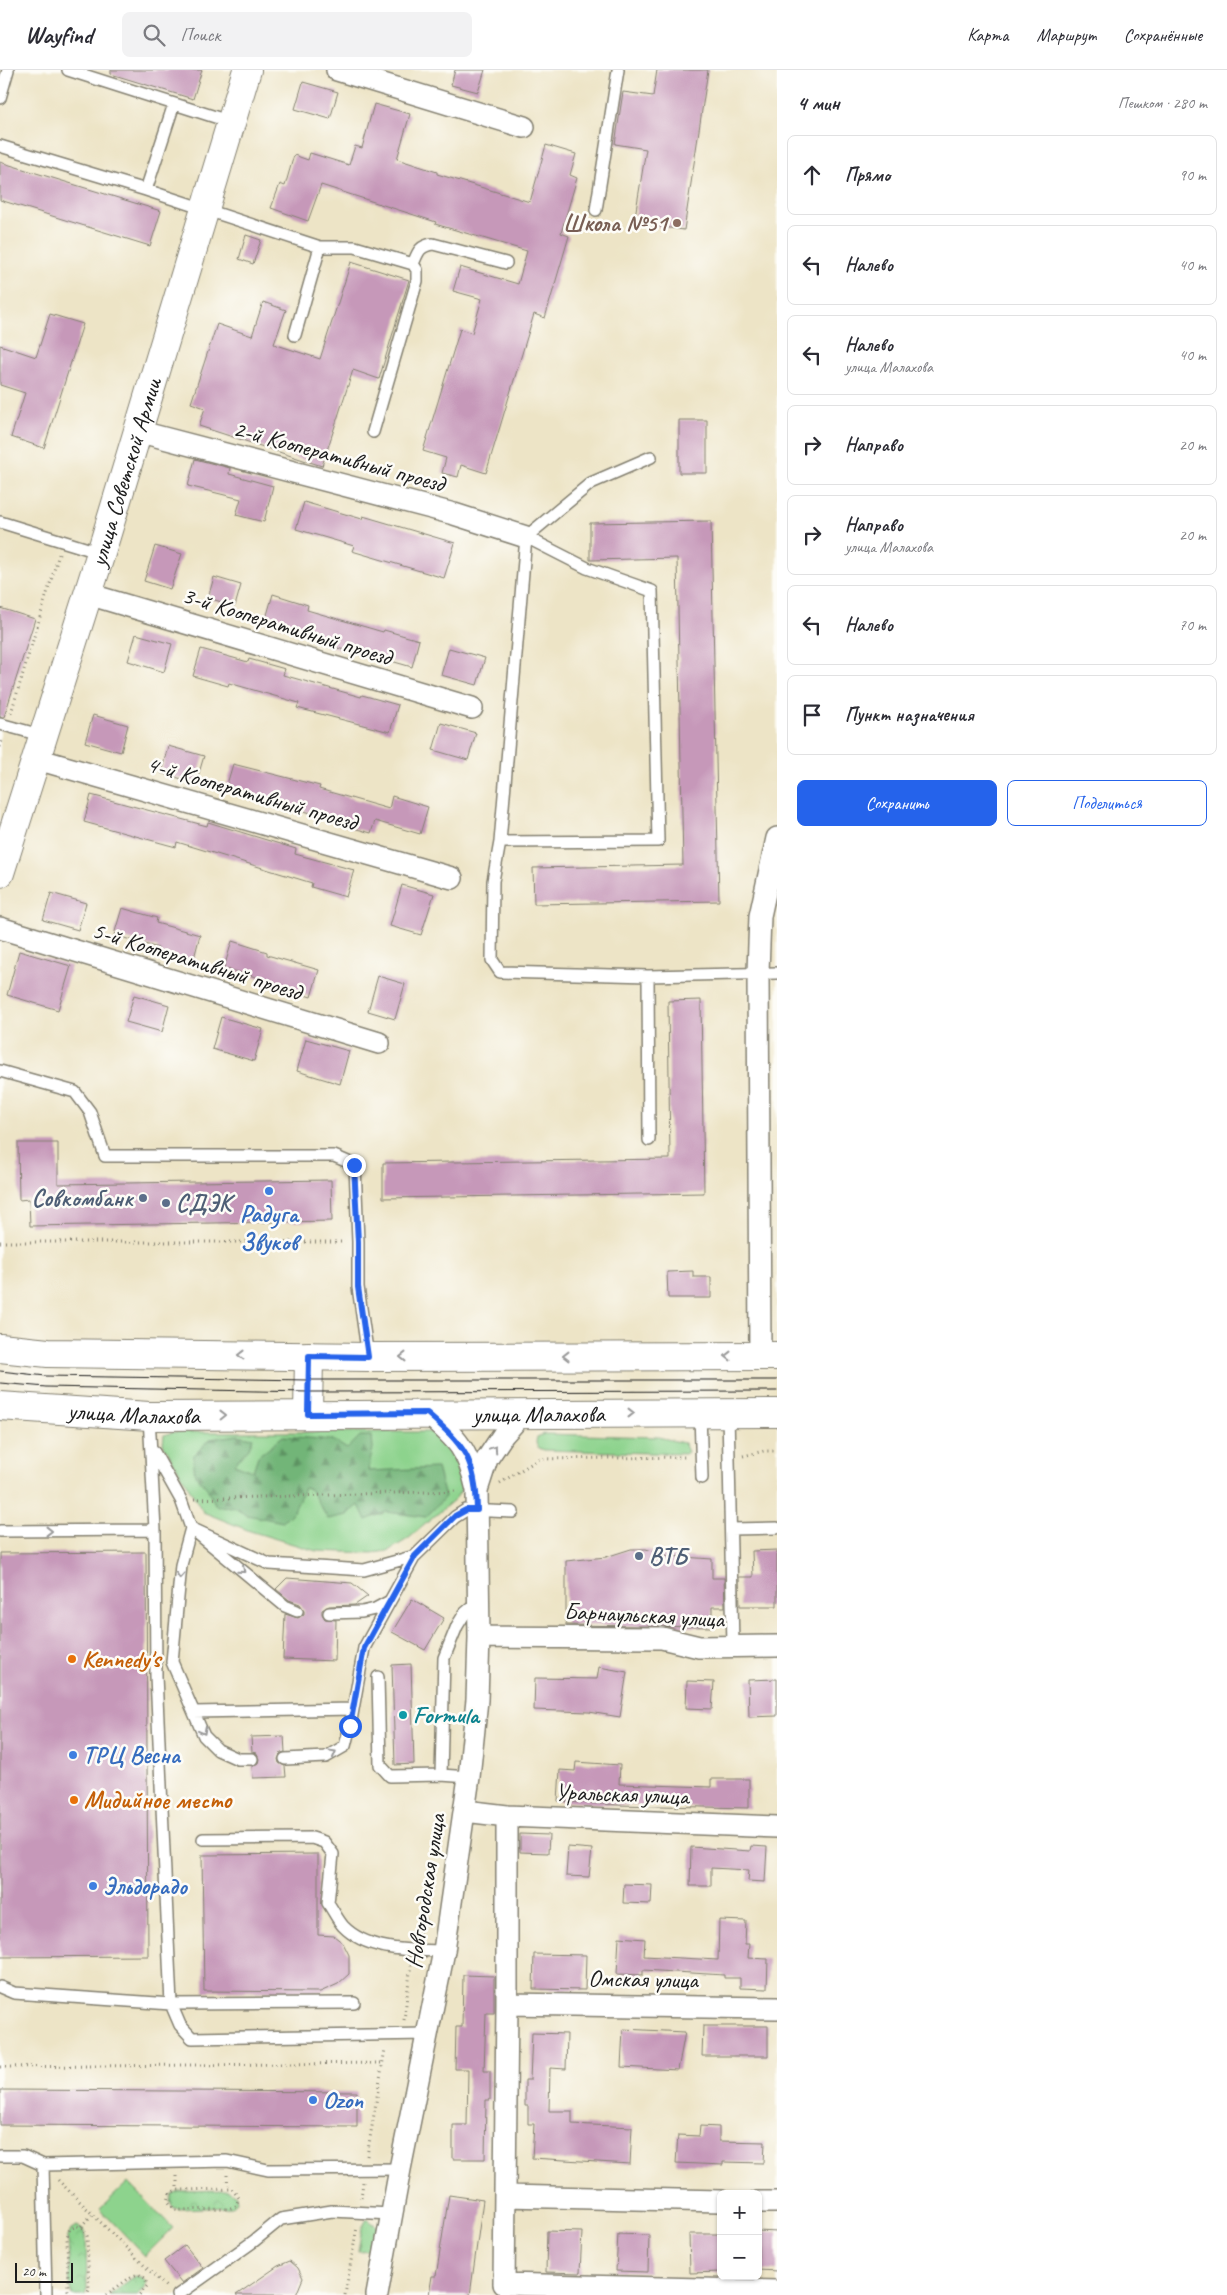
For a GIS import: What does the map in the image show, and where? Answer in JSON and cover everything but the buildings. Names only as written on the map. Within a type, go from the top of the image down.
[{"type":"main road","name":"улица Советской Армии","points":[[0,874],[101,553],[247,70]]},
{"type":"main road","points":[[0,1348],[48,1353],[368,1357],[769,1356]]},
{"type":"main road","points":[[308,1414],[309,1356]]},
{"type":"main road","name":"улица Малахова","points":[[0,1406],[149,1416],[427,1413],[777,1413]]},
{"type":"street","points":[[337,70],[524,127]]},
{"type":"street","name":"2-й Кооперативный проезд","points":[[137,431],[454,514],[526,537]]},
{"type":"street","name":"3-й Кооперативный проезд","points":[[88,594],[472,708]]},
{"type":"street","name":"4-й Кооперативный проезд","points":[[41,748],[452,878]]},
{"type":"street","points":[[769,1356],[768,973],[760,916],[777,844]]},
{"type":"street","name":"5-й Кооперативный проезд","points":[[0,928],[379,1043]]},
{"type":"street","points":[[427,1413],[463,1448],[472,1467],[478,1494]]},
{"type":"street","points":[[478,1494],[487,1459],[504,1435],[523,1414]]},
{"type":"street","name":"Новгородская улица","points":[[378,2295],[391,2214],[444,1951],[465,1811],[477,1700],[479,1637],[478,1494]]},
{"type":"street","name":"Барнаульская улица","points":[[479,1637],[662,1638],[699,1647],[777,1646]]},
{"type":"street","name":"Уральская улица","points":[[465,1811],[507,1816],[777,1827]]},
{"type":"street","points":[[507,1816],[508,2004],[504,2284],[777,2291]]},
{"type":"street","name":"Омская улица","points":[[508,2004],[777,2008]]},
{"type":"street","points":[[506,2196],[717,2201]]},
{"type":"street","points":[[762,2202],[777,2202]]},
{"type":"lane","points":[[0,98],[8,70]]},
{"type":"lane","points":[[68,70],[231,122]]},
{"type":"lane","points":[[596,210],[618,70]]},
{"type":"lane","points":[[146,190],[174,104]]},
{"type":"lane","points":[[0,146],[146,190],[320,247],[355,248],[413,264],[417,270],[416,281],[373,432]]},
{"type":"lane","points":[[413,264],[419,249],[424,245],[433,244],[506,263]]},
{"type":"lane","points":[[295,334],[320,247]]},
{"type":"lane","points":[[651,457],[591,483],[526,537],[500,842],[494,881],[492,960],[500,972],[648,976],[768,973]]},
{"type":"lane","points":[[0,522],[101,553]]},
{"type":"lane","points":[[500,842],[658,841],[652,591],[587,568],[526,537]]},
{"type":"lane","points":[[3,725],[41,748]]},
{"type":"lane","points":[[648,976],[649,1140]]},
{"type":"lane","points":[[0,1071],[75,1092],[90,1112],[105,1156],[334,1156],[354,1165],[358,1287],[368,1357]]},
{"type":"lane","points":[[700,1413],[702,1478]]},
{"type":"lane","points":[[728,1413],[733,1646]]},
{"type":"lane","points":[[149,1416],[155,1530],[156,1676],[172,2004],[180,2026],[192,2038],[427,2034]]},
{"type":"lane","points":[[152,1448],[181,1500],[191,1528],[285,1606],[297,1611]]},
{"type":"lane","points":[[285,1759],[326,1758],[345,1746],[364,1648],[415,1556],[455,1516],[466,1510],[478,1494],[513,1512]]},
{"type":"lane","points":[[191,1528],[270,1564],[364,1570],[415,1556]]},
{"type":"lane","points":[[191,1528],[180,1565],[172,1662],[204,1736],[218,1750],[238,1759],[252,1759]]},
{"type":"lane","points":[[731,1529],[777,1528]]},
{"type":"lane","points":[[0,1531],[155,1530]]},
{"type":"lane","points":[[329,1613],[362,1612],[374,1609],[390,1601]]},
{"type":"lane","points":[[441,1775],[444,1658],[457,1626],[465,1613],[478,1602]]},
{"type":"lane","points":[[378,1677],[380,1765],[390,1776],[441,1775],[469,1777]]},
{"type":"lane","points":[[194,1712],[353,1709]]},
{"type":"lane","points":[[203,1839],[312,1838],[324,1842],[333,1854],[328,1903],[344,1926],[363,1939],[385,1947],[444,1951]]},
{"type":"lane","points":[[0,1987],[14,1993],[172,2004],[354,2003]]},
{"type":"lane","points":[[0,2156],[23,2156],[43,2165],[227,2161],[268,2170],[400,2169]]},
{"type":"lane","points":[[43,2165],[46,2295]]},
{"type":"lane","points":[[178,2295],[254,2241],[281,2219],[332,2211],[391,2214]]},
{"type":"path","points":[[0,747],[3,725],[63,542]]},
{"type":"path","points":[[0,1242],[358,1242]]},
{"type":"path","points":[[181,1500],[478,1494],[539,1459],[701,1457]]},
{"type":"path","points":[[0,2067],[382,2063]]},
{"type":"path","points":[[43,2165],[173,2295]]},
{"type":"path","points":[[232,2189],[239,2198],[236,2206],[228,2209],[178,2210],[172,2208],[168,2201],[170,2193],[177,2190],[232,2189]]},
{"type":"path","points":[[70,2295],[68,2290],[68,2233],[73,2227],[80,2226],[92,2214]]},
{"type":"path","points":[[80,2226],[87,2236],[89,2289],[87,2295]]},
{"type":"path","points":[[144,2277],[150,2272]]},
{"type":"path","points":[[106,2295],[135,2275],[144,2277]]},
{"type":"path","points":[[140,2295],[147,2286],[144,2277]]},
{"type":"green space","points":[[173,1432],[433,1432],[459,1454],[466,1468],[464,1485],[456,1498],[408,1539],[388,1551],[372,1553],[316,1551],[250,1531],[203,1512],[163,1444],[164,1435]]},
{"type":"green space","points":[[544,1434],[658,1437],[684,1443],[688,1452],[685,1454],[544,1450],[538,1447],[536,1442],[537,1437]]},
{"type":"green space","points":[[238,1435],[253,1438],[249,1448],[234,1464],[253,1471],[258,1456],[283,1436],[333,1440],[347,1449],[360,1436],[372,1436],[373,1448],[368,1471],[437,1468],[445,1497],[426,1517],[386,1512],[366,1520],[359,1505],[347,1515],[328,1519],[310,1489],[304,1488],[294,1511],[283,1522],[247,1515],[235,1507],[216,1506],[207,1488],[195,1475],[193,1456],[210,1439]]},
{"type":"green space","points":[[128,2182],[173,2228],[145,2256],[100,2209]]},
{"type":"green space","points":[[228,2190],[236,2195],[237,2202],[232,2207],[178,2209],[172,2207],[170,2201],[172,2194],[178,2191]]},
{"type":"green space","points":[[367,2219],[378,2227],[378,2239],[373,2250],[358,2251],[362,2228]]},
{"type":"green space","points":[[77,2227],[83,2230],[86,2236],[87,2289],[85,2295],[72,2295],[70,2289],[68,2237],[71,2230]]},
{"type":"green space","points":[[135,2276],[141,2277],[146,2282],[145,2289],[137,2295],[109,2295]]},
{"type":"tram line","points":[[0,1371],[46,1376],[309,1380],[777,1380]]},
{"type":"tram line","points":[[0,1383],[46,1387],[309,1392],[777,1391]]},
{"type":"place","name":"Школа №51","points":[[677,223]]},
{"type":"place","name":"Радуга Звуков","points":[[269,1191]]},
{"type":"place","name":"Совкомбанк","points":[[143,1198]]},
{"type":"place","name":"СДЭК","points":[[166,1203]]},
{"type":"place","name":"ВТБ","points":[[639,1556]]},
{"type":"place","name":"Kennedy's","points":[[72,1659]]},
{"type":"place","name":"Formula","points":[[403,1715]]},
{"type":"place","name":"ТРЦ Весна","points":[[73,1755]]},
{"type":"place","name":"Мидийное место","points":[[74,1800]]},
{"type":"place","name":"Эльдорадо","points":[[93,1886]]},
{"type":"place","name":"Ozon","points":[[313,2100]]},
{"type":"route","points":[[350,1726],[364,1648],[415,1556],[455,1516],[466,1510],[477,1510],[477,1490],[472,1467],[463,1448],[449,1432],[427,1413],[308,1414],[309,1356],[368,1357],[358,1287],[354,1165]]}]
